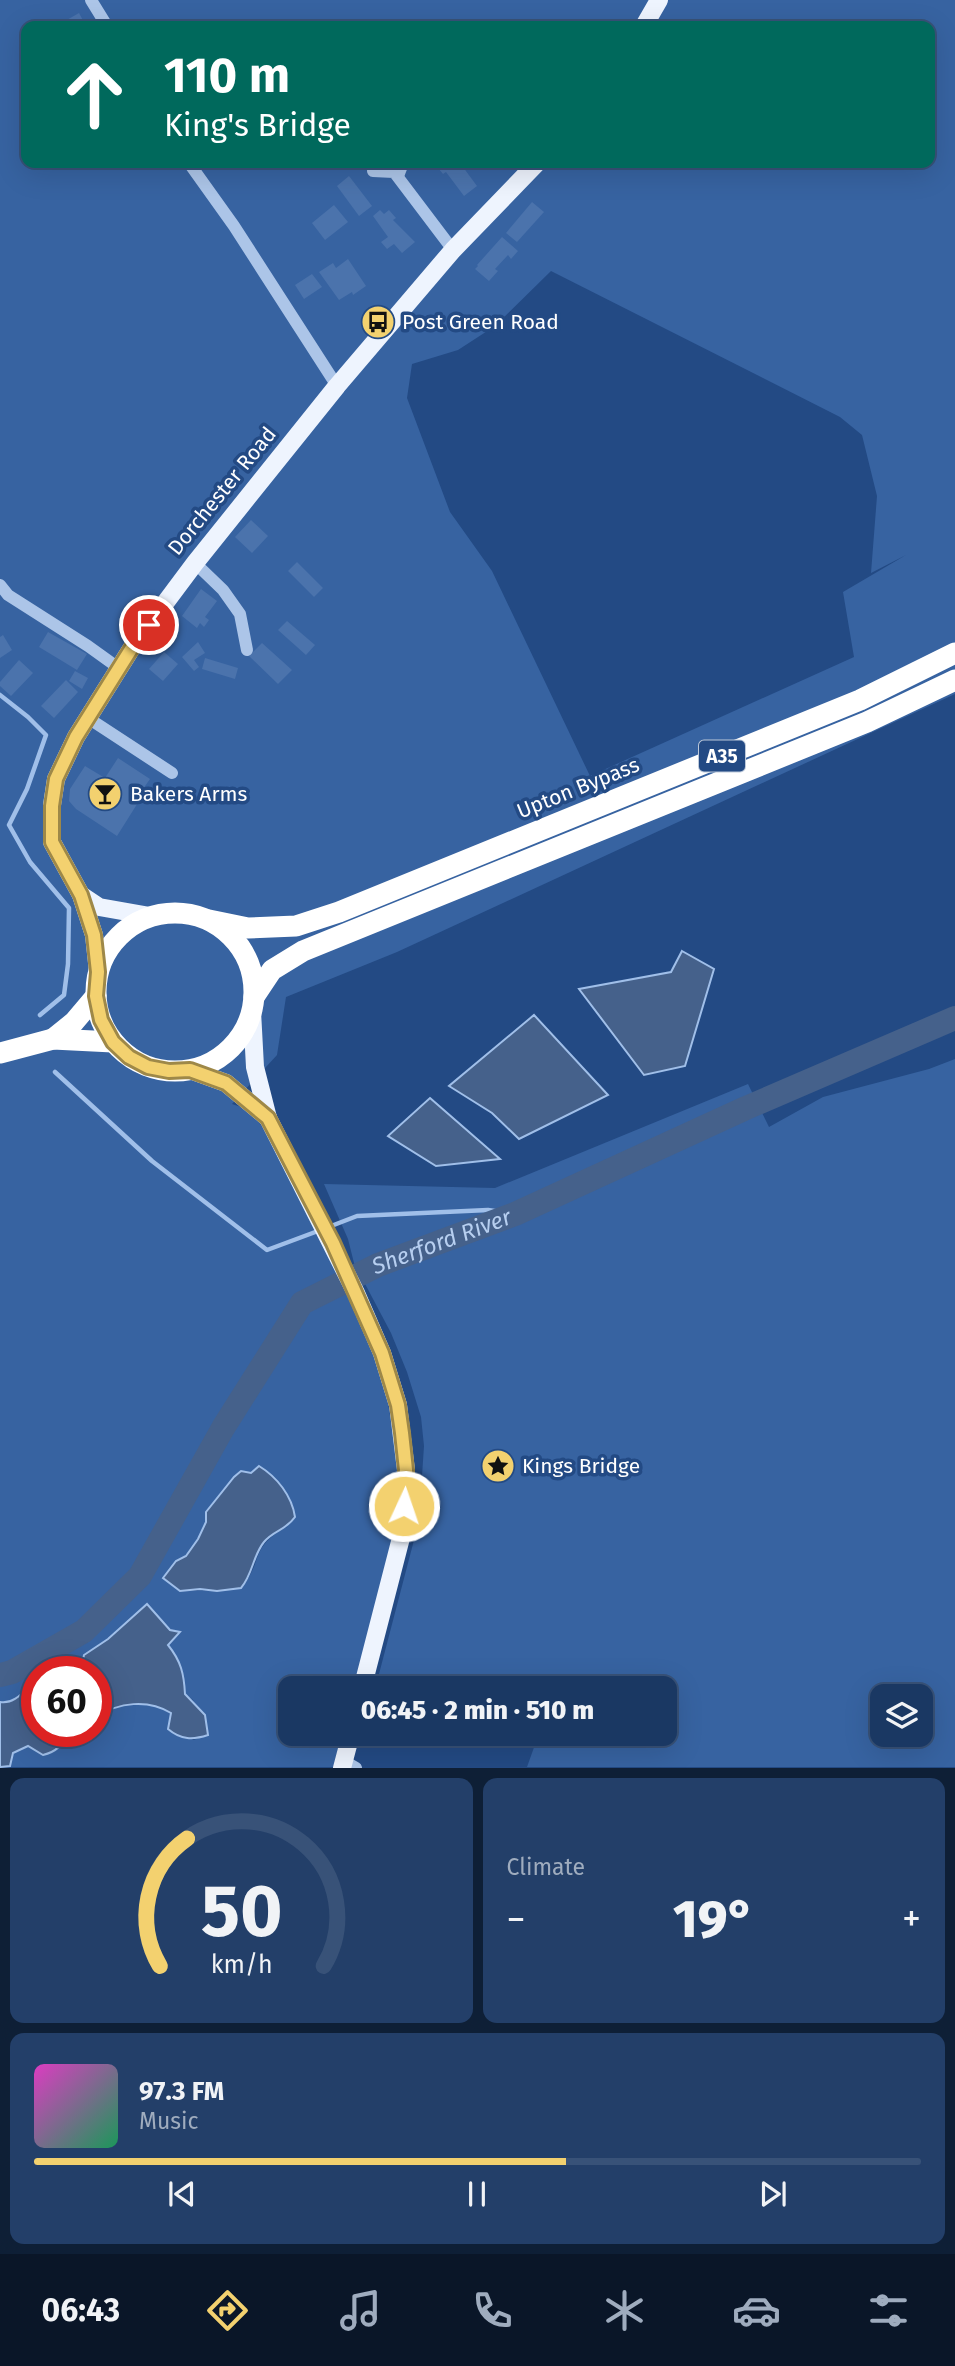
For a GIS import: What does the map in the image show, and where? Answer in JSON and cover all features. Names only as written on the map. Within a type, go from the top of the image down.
[{"type":"highway","name":"Upton Bypass","points":[[209,920],[248,928],[296,926],[340,912],[860,700],[955,653]]},
{"type":"highway","name":"A35","points":[[253,1004],[272,971],[303,951],[867,722],[955,680]]},
{"type":"highway","points":[[190,914],[209,920],[225,930],[238,944],[248,960],[253,978],[253,1004],[245,1031],[234,1045],[214,1061],[190,1070],[169,1071],[148,1067],[129,1057],[113,1042],[101,1020],[96,996],[98,972],[108,948],[127,929],[150,916],[190,914]]},
{"type":"highway","points":[[52,1039],[74,1022],[96,996]]},
{"type":"highway","points":[[0,1053],[52,1039],[113,1042]]},
{"type":"main road","points":[[647,21],[659,0]]},
{"type":"main road","name":"Dorchester Road","points":[[98,972],[94,935],[81,895],[52,842],[52,806],[56,779],[88,718],[133,646],[337,386],[453,250],[532,168]]},
{"type":"main road","points":[[81,895],[99,907],[150,916]]},
{"type":"main road","points":[[253,1004],[255,1067],[268,1118],[356,1293],[382,1353],[398,1405],[406,1470],[402,1534],[365,1676]]},
{"type":"main road","points":[[190,1070],[226,1083],[268,1118]]},
{"type":"main road","points":[[347,1765],[349,1746]]},
{"type":"street","points":[[91,0],[104,21]]},
{"type":"street","points":[[193,168],[234,226],[337,386]]},
{"type":"street","points":[[398,176],[401,168]]},
{"type":"street","points":[[373,171],[394,172],[453,250]]},
{"type":"street","points":[[195,564],[223,590],[240,614],[247,650]]},
{"type":"street","points":[[0,586],[8,595],[120,669]]},
{"type":"street","points":[[88,718],[172,772]]},
{"type":"shaded area","points":[[0,0],[955,0],[955,694],[397,952],[286,997],[277,1055],[232,1104],[250,1110],[262,1126],[308,1212],[366,1332],[385,1385],[398,1465],[395,1531],[357,1676],[278,1676],[278,1746],[339,1746],[333,1767],[5,1767],[10,1766],[13,1753],[26,1747],[43,1755],[55,1747],[112,1747],[112,1709],[134,1704],[144,1703],[164,1708],[175,1716],[193,1740],[208,1735],[193,1700],[185,1694],[181,1668],[168,1645],[170,1630],[147,1604],[89,1656],[21,1656],[21,1694],[12,1701],[0,1702]],"holes":[[[551,271],[840,417],[862,435],[877,496],[871,573],[906,555],[843,592],[854,657],[590,776],[492,571],[450,512],[407,398],[412,364],[458,350],[495,326]],[[241,1471],[280,1483],[293,1505],[287,1527],[267,1541],[241,1588],[181,1591],[163,1578],[176,1561],[186,1556],[206,1522],[206,1512]]]},
{"type":"shaded area","points":[[682,951],[714,969],[685,1066],[644,1075],[579,989],[671,972]]},
{"type":"shaded area","points":[[534,1015],[608,1095],[519,1139],[492,1113],[449,1086]]},
{"type":"shaded area","points":[[955,1059],[955,1767],[527,1767],[534,1746],[677,1746],[677,1676],[379,1674],[419,1521],[424,1446],[421,1417],[391,1333],[354,1263],[348,1239],[324,1184],[495,1188],[748,1084],[769,1127],[823,1097],[929,1069]]},
{"type":"shaded area","points":[[430,1098],[500,1159],[436,1166],[388,1136]]},
{"type":"shaded area","points":[[259,1466],[283,1488],[295,1517],[264,1542],[241,1588],[180,1591],[163,1578],[176,1561],[186,1556],[198,1539],[206,1522],[206,1512],[234,1477],[241,1471],[251,1473]]},
{"type":"shaded area","points":[[147,1604],[170,1630],[180,1632],[168,1645],[181,1668],[185,1694],[205,1715],[208,1735],[192,1738],[178,1735],[168,1729],[171,1713],[153,1706],[134,1704],[112,1709],[112,1656],[84,1656],[108,1639]]},
{"type":"shaded area","points":[[21,1694],[21,1747],[26,1747],[13,1753],[10,1766],[0,1767],[0,1702],[15,1699]]},
{"type":"shaded area","points":[[30,1747],[58,1747],[52,1752],[43,1755]]},
{"type":"building","points":[[79,13],[83,21],[65,21]]},
{"type":"building","points":[[438,168],[464,168],[477,186],[464,196],[446,172],[443,174]]},
{"type":"building","points":[[349,176],[372,206],[359,216],[337,186]]},
{"type":"building","points":[[532,202],[544,212],[517,242],[506,233]]},
{"type":"building","points":[[334,205],[348,222],[325,240],[312,223]]},
{"type":"building","points":[[380,210],[384,214],[389,210],[396,218],[393,220],[415,242],[402,253],[394,244],[387,249],[381,242],[388,237],[373,216]]},
{"type":"building","points":[[502,237],[518,251],[511,259],[508,255],[495,269],[498,271],[489,281],[475,269]]},
{"type":"building","points":[[348,259],[366,286],[339,300],[319,272],[333,263],[336,268]]},
{"type":"building","points":[[312,274],[322,287],[304,299],[295,285]]},
{"type":"building","points":[[251,520],[268,536],[252,553],[235,537]]},
{"type":"building","points":[[297,562],[323,588],[314,597],[288,571]]},
{"type":"building","points":[[201,589],[217,601],[205,617],[209,620],[204,627],[200,623],[197,628],[182,616]]},
{"type":"building","points":[[287,621],[315,645],[306,655],[278,630]]},
{"type":"building","points":[[48,632],[87,654],[77,670],[39,647]]},
{"type":"building","points":[[3,635],[12,650],[0,658],[0,637]]},
{"type":"building","points":[[198,642],[205,653],[194,660],[199,667],[194,671],[182,657]]},
{"type":"building","points":[[262,643],[292,670],[278,684],[249,656]]},
{"type":"building","points":[[164,652],[178,664],[163,681],[149,669]]},
{"type":"building","points":[[205,658],[238,668],[235,679],[202,669]]},
{"type":"building","points":[[19,660],[33,673],[11,696],[0,686],[0,682]]},
{"type":"building","points":[[75,671],[88,678],[82,689],[69,681]]},
{"type":"building","points":[[66,680],[78,692],[54,718],[41,706]]},
{"type":"building","name":"Bakers Arms","points":[[118,758],[150,779],[117,836],[76,809],[69,801],[70,789],[85,766],[105,778]]},
{"type":"waterway","points":[[0,695],[46,735],[27,789],[9,825],[30,862],[69,908],[68,964],[64,995],[40,1015]]},
{"type":"waterway","name":"Sherford River","points":[[0,1675],[12,1672],[84,1631],[140,1576],[223,1428],[302,1303],[378,1265],[515,1214],[746,1108],[955,1018]]},
{"type":"waterway","points":[[55,1072],[152,1161],[267,1250],[318,1231]]},
{"type":"waterway","points":[[326,1228],[357,1216],[488,1210],[515,1214]]},
{"type":"place","name":"Post Green Road","points":[[378,322]]},
{"type":"place","name":"Bakers Arms","points":[[105,794]]},
{"type":"place","name":"Kings Bridge","points":[[498,1466]]},
{"type":"route","points":[[149,625],[76,737],[56,779],[52,806],[52,842],[81,895],[94,935],[98,972],[96,996],[101,1020],[113,1042],[129,1057],[148,1067],[169,1071],[190,1070],[226,1083],[268,1118],[333,1243],[382,1353],[398,1405],[406,1470],[404,1506]]}]
